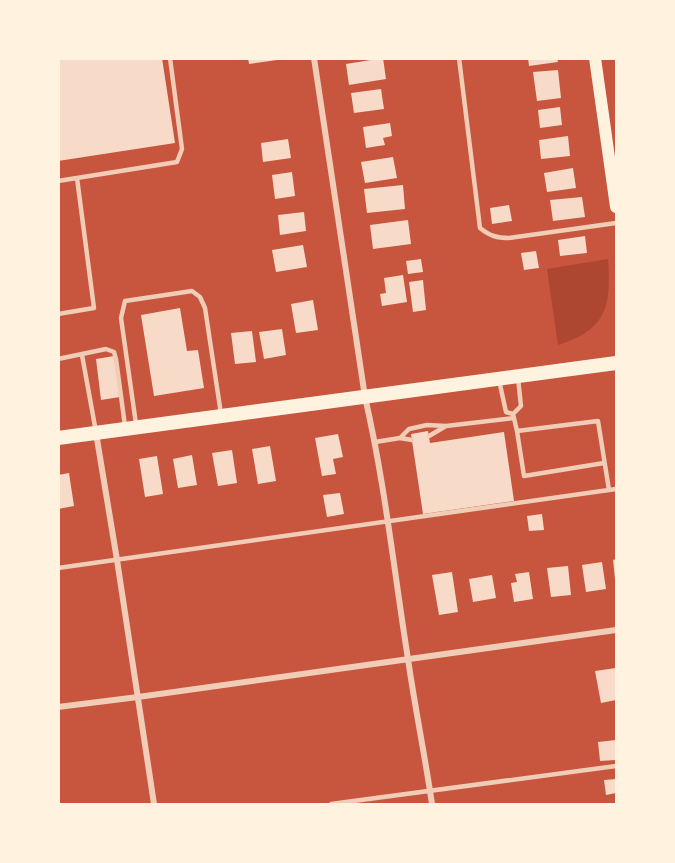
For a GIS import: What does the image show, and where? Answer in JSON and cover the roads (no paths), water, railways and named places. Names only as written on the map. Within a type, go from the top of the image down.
[{"type":"main road","points":[[595,58],[616,207]]},
{"type":"main road","points":[[58,438],[616,363]]},
{"type":"street","points":[[314,58],[364,397],[375,442],[389,521],[408,659],[432,804]]},
{"type":"street","points":[[96,432],[154,804]]},
{"type":"street","points":[[58,706],[138,697],[616,630]]},
{"type":"lane","points":[[58,181],[177,162],[182,149],[170,58]]},
{"type":"lane","points":[[459,58],[480,228],[488,235],[509,238],[616,223]]},
{"type":"lane","points":[[58,314],[94,308],[77,178]]},
{"type":"lane","points":[[131,428],[121,318],[125,302],[192,291],[200,297],[205,308],[221,416]]},
{"type":"lane","points":[[58,359],[106,349],[114,352],[131,428]]},
{"type":"lane","points":[[82,355],[96,432]]},
{"type":"lane","points":[[400,438],[409,429],[513,416],[521,406],[518,377]]},
{"type":"lane","points":[[499,379],[506,412],[513,416],[517,431],[524,476],[604,463]]},
{"type":"lane","points":[[517,431],[598,421],[609,490]]},
{"type":"lane","points":[[429,436],[446,426]]},
{"type":"lane","points":[[375,442],[400,438],[412,440]]},
{"type":"lane","points":[[58,568],[616,489]]},
{"type":"lane","points":[[331,804],[616,766]]}]
